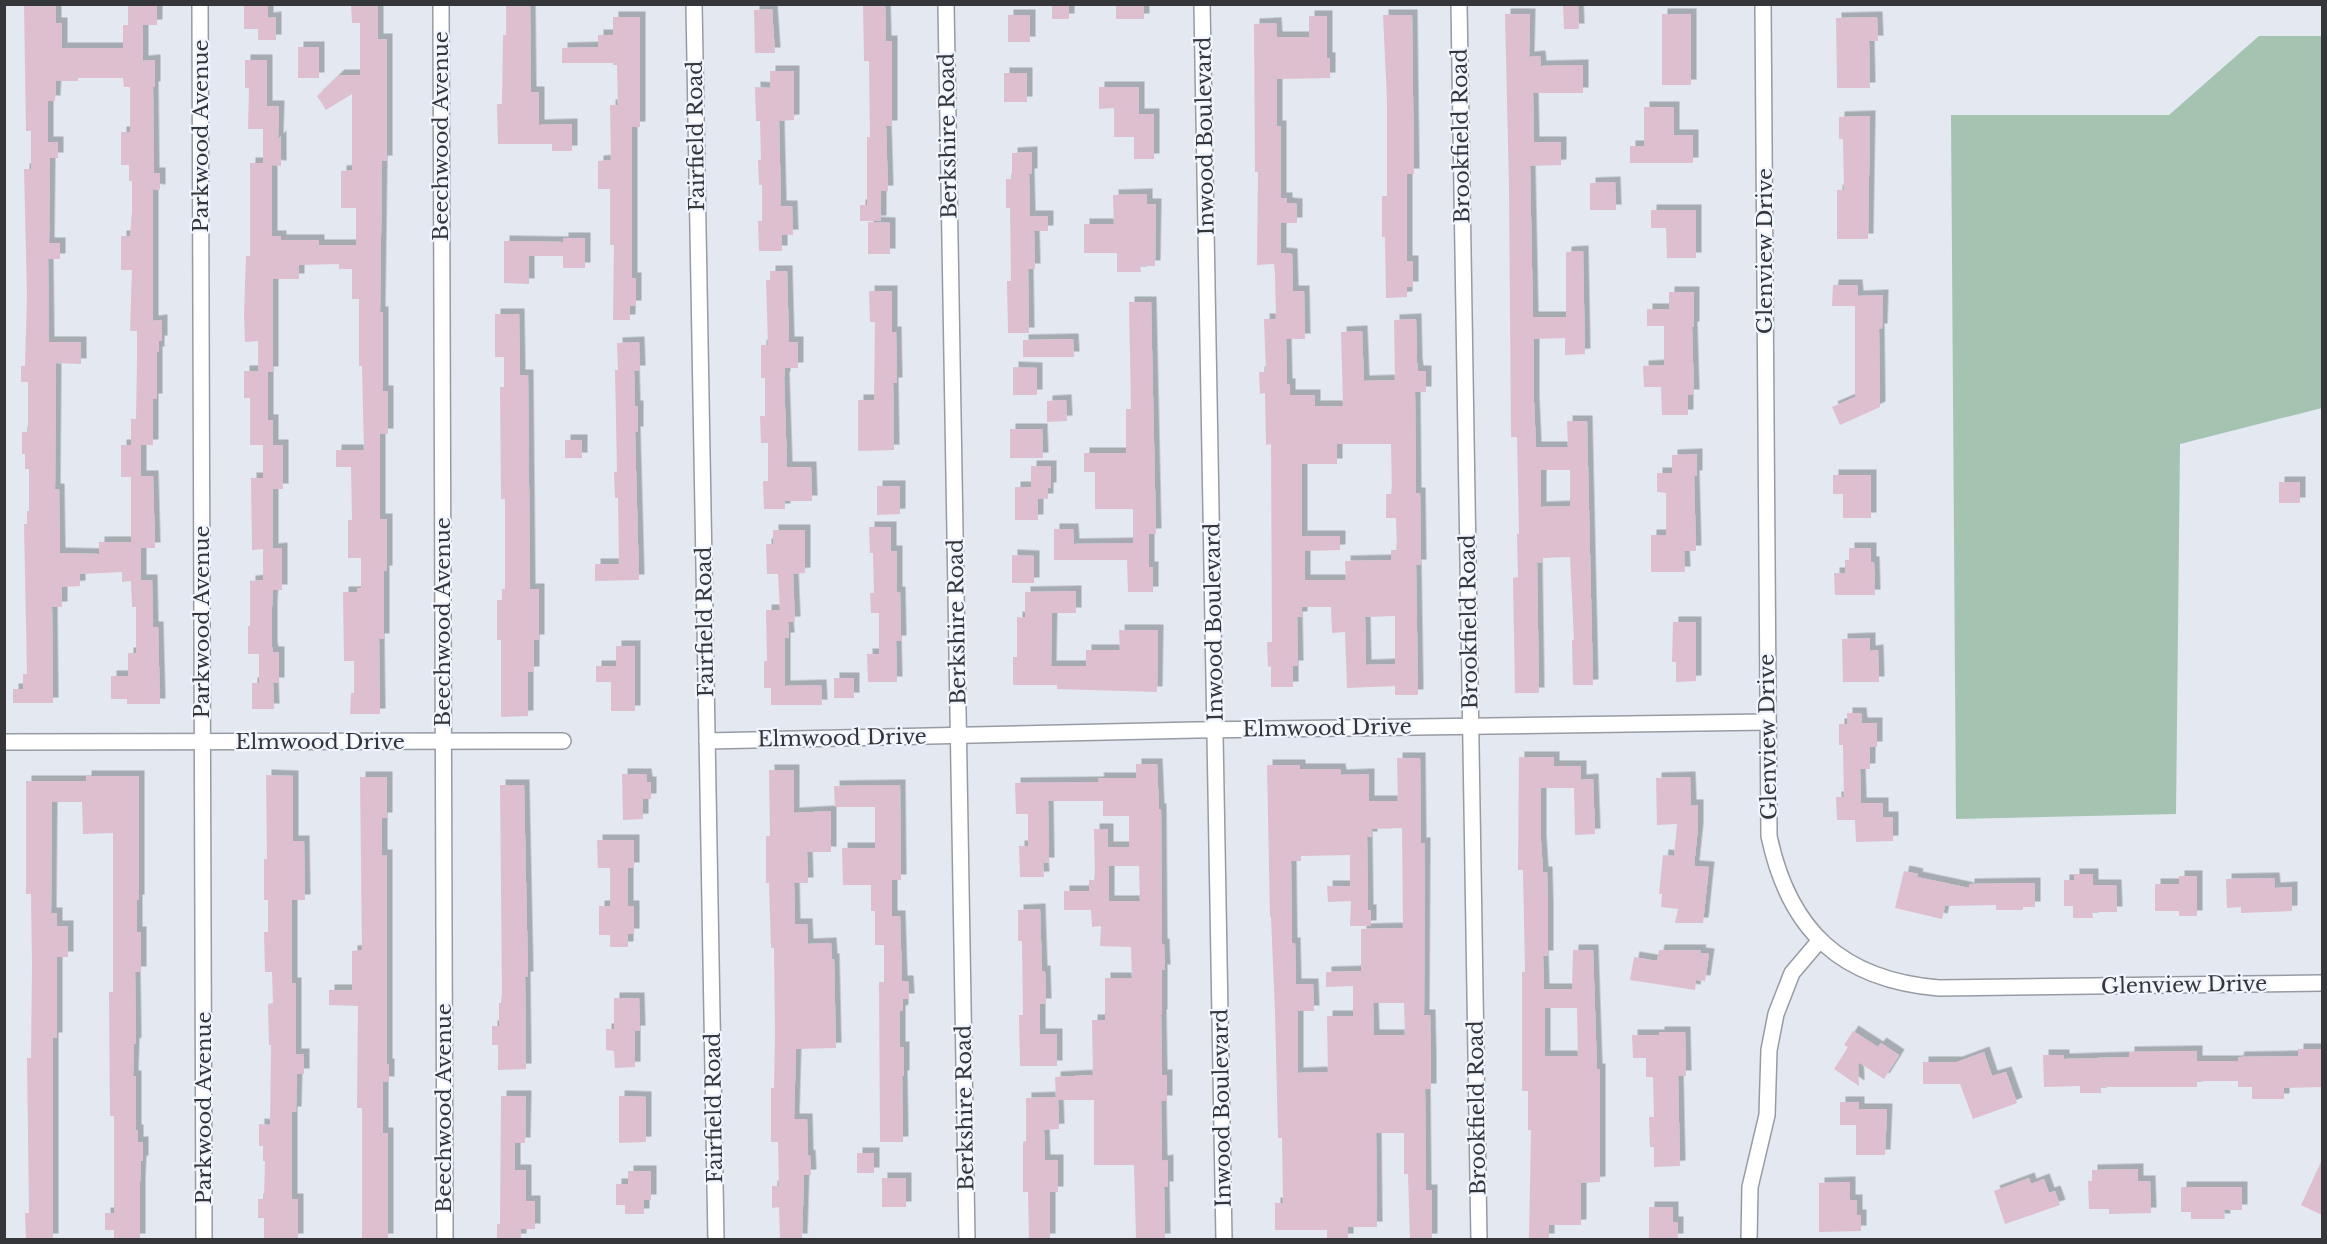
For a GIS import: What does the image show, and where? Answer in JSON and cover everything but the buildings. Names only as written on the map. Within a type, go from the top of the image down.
[{"type":"street","name":"Parkwood Avenue","points":[[200,4],[204,1239]]},
{"type":"street","name":"Beechwood Avenue","points":[[441,4],[445,1239]]},
{"type":"street","name":"Fairfield Road","points":[[693,4],[716,1239]]},
{"type":"street","name":"Berkshire Road","points":[[946,4],[967,1239]]},
{"type":"street","name":"Inwood Boulevard","points":[[1202,4],[1224,1239]]},
{"type":"street","name":"Brookfield Road","points":[[1459,4],[1479,1239]]},
{"type":"street","name":"Glenview Drive","points":[[1763,4],[1769,836],[1775,865],[1785,893],[1801,918],[1820,940],[1855,966],[1882,979],[1911,986],[1939,988],[2322,983]]},
{"type":"street","name":"Elmwood Drive","points":[[707,741],[1216,729],[1285,730],[1768,722]]},
{"type":"street","name":"Elmwood Drive","points":[[4,742],[563,741]]},
{"type":"street","points":[[1749,1239],[1750,1187],[1767,1115],[1769,1050],[1776,1014],[1792,974],[1820,940]]},
{"type":"green space","points":[[2259,36],[2322,36],[2322,408],[2180,444],[2176,814],[1956,819],[1951,115],[2169,115]]}]
